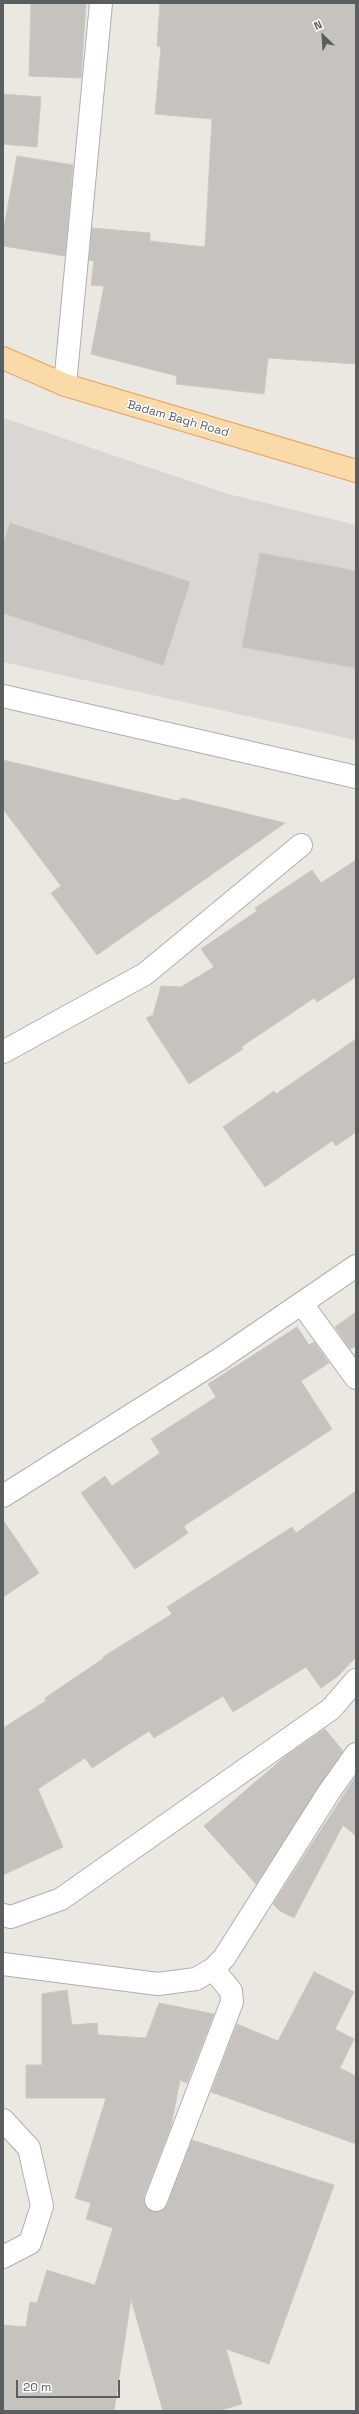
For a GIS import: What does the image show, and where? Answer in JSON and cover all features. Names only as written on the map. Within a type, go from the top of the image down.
[{"type":"main road","name":"Badam Bagh Road","points":[[3,358],[65,385],[356,471]]},
{"type":"street","points":[[65,385],[101,3]]},
{"type":"street","points":[[3,696],[356,777]]},
{"type":"street","points":[[3,1052],[145,974],[302,845]]},
{"type":"street","points":[[3,1496],[220,1359],[356,1266]]},
{"type":"street","points":[[302,1304],[356,1378]]},
{"type":"street","points":[[3,1915],[11,1917],[61,1899],[330,1709],[356,1680]]},
{"type":"street","points":[[3,1964],[158,1984],[196,1979],[213,1969],[224,1958],[329,1792],[356,1754]]},
{"type":"street","points":[[156,2200],[232,2002],[232,1990],[213,1969]]},
{"type":"street","points":[[3,2120],[29,2148],[42,2206],[30,2242],[3,2257]]},
{"type":"shaded area","points":[[3,418],[228,494],[356,525],[356,740],[3,662]]},
{"type":"building","points":[[31,3],[86,3],[81,78],[29,76]]},
{"type":"building","points":[[160,3],[356,3],[356,364],[268,358],[264,394],[176,384],[177,376],[91,354],[104,286],[91,285],[94,261],[89,260],[92,228],[150,233],[150,241],[205,247],[212,119],[155,114],[161,47],[157,46]]},
{"type":"building","points":[[3,94],[41,97],[37,147],[3,144]]},
{"type":"building","points":[[17,156],[73,165],[65,256],[3,246],[3,233]]},
{"type":"building","points":[[10,523],[190,582],[163,665],[3,613],[3,545]]},
{"type":"building","points":[[260,553],[356,571],[356,668],[242,647]]},
{"type":"building","points":[[3,760],[178,801],[182,798],[285,823],[97,955],[51,893],[61,886],[3,809]]},
{"type":"building","points":[[356,860],[356,977],[317,1002],[314,998],[241,1047],[243,1049],[189,1084],[146,1018],[153,1015],[161,986],[181,987],[214,967],[201,949],[257,911],[255,908],[312,870],[321,883]]},
{"type":"building","points":[[356,1039],[356,1132],[336,1146],[332,1141],[265,1187],[223,1127],[274,1091],[276,1094]]},
{"type":"building","points":[[356,1312],[356,1346],[350,1349],[335,1327]]},
{"type":"building","points":[[297,1327],[309,1345],[314,1342],[329,1363],[301,1381],[332,1429],[184,1526],[188,1533],[135,1569],[81,1493],[105,1476],[112,1486],[160,1453],[151,1439],[216,1397],[208,1384]]},
{"type":"building","points":[[356,1491],[356,1657],[338,1676],[321,1688],[306,1667],[233,1712],[223,1696],[154,1738],[149,1731],[92,1768],[85,1758],[38,1789],[63,1847],[3,1875],[3,1728],[46,1701],[45,1698],[104,1658],[103,1657],[172,1614],[167,1607],[292,1527],[296,1533]]},
{"type":"building","points":[[3,1520],[39,1573],[3,1597]]},
{"type":"building","points":[[325,1729],[343,1751],[256,1884],[204,1826],[287,1755]]},
{"type":"building","points":[[356,1776],[356,1836],[343,1825],[294,1918],[280,1911],[273,1904]]},
{"type":"building","points":[[314,1972],[354,1992],[335,2029],[354,2039],[340,2068],[356,2076],[356,2144],[211,2092],[237,2024],[278,2041]]},
{"type":"building","points":[[67,1990],[72,2025],[97,2023],[98,2035],[146,2038],[159,2003],[214,2014],[187,2083],[180,2080],[171,2126],[144,2196],[144,2202],[147,2208],[158,2212],[167,2205],[192,2140],[334,2185],[269,2364],[226,2349],[242,2404],[218,2411],[163,2411],[131,2299],[114,2411],[3,2411],[3,2325],[26,2327],[30,2302],[37,2303],[47,2270],[95,2285],[113,2228],[86,2219],[91,2203],[75,2198],[106,2098],[26,2098],[26,2065],[42,2065],[42,1994]]}]
